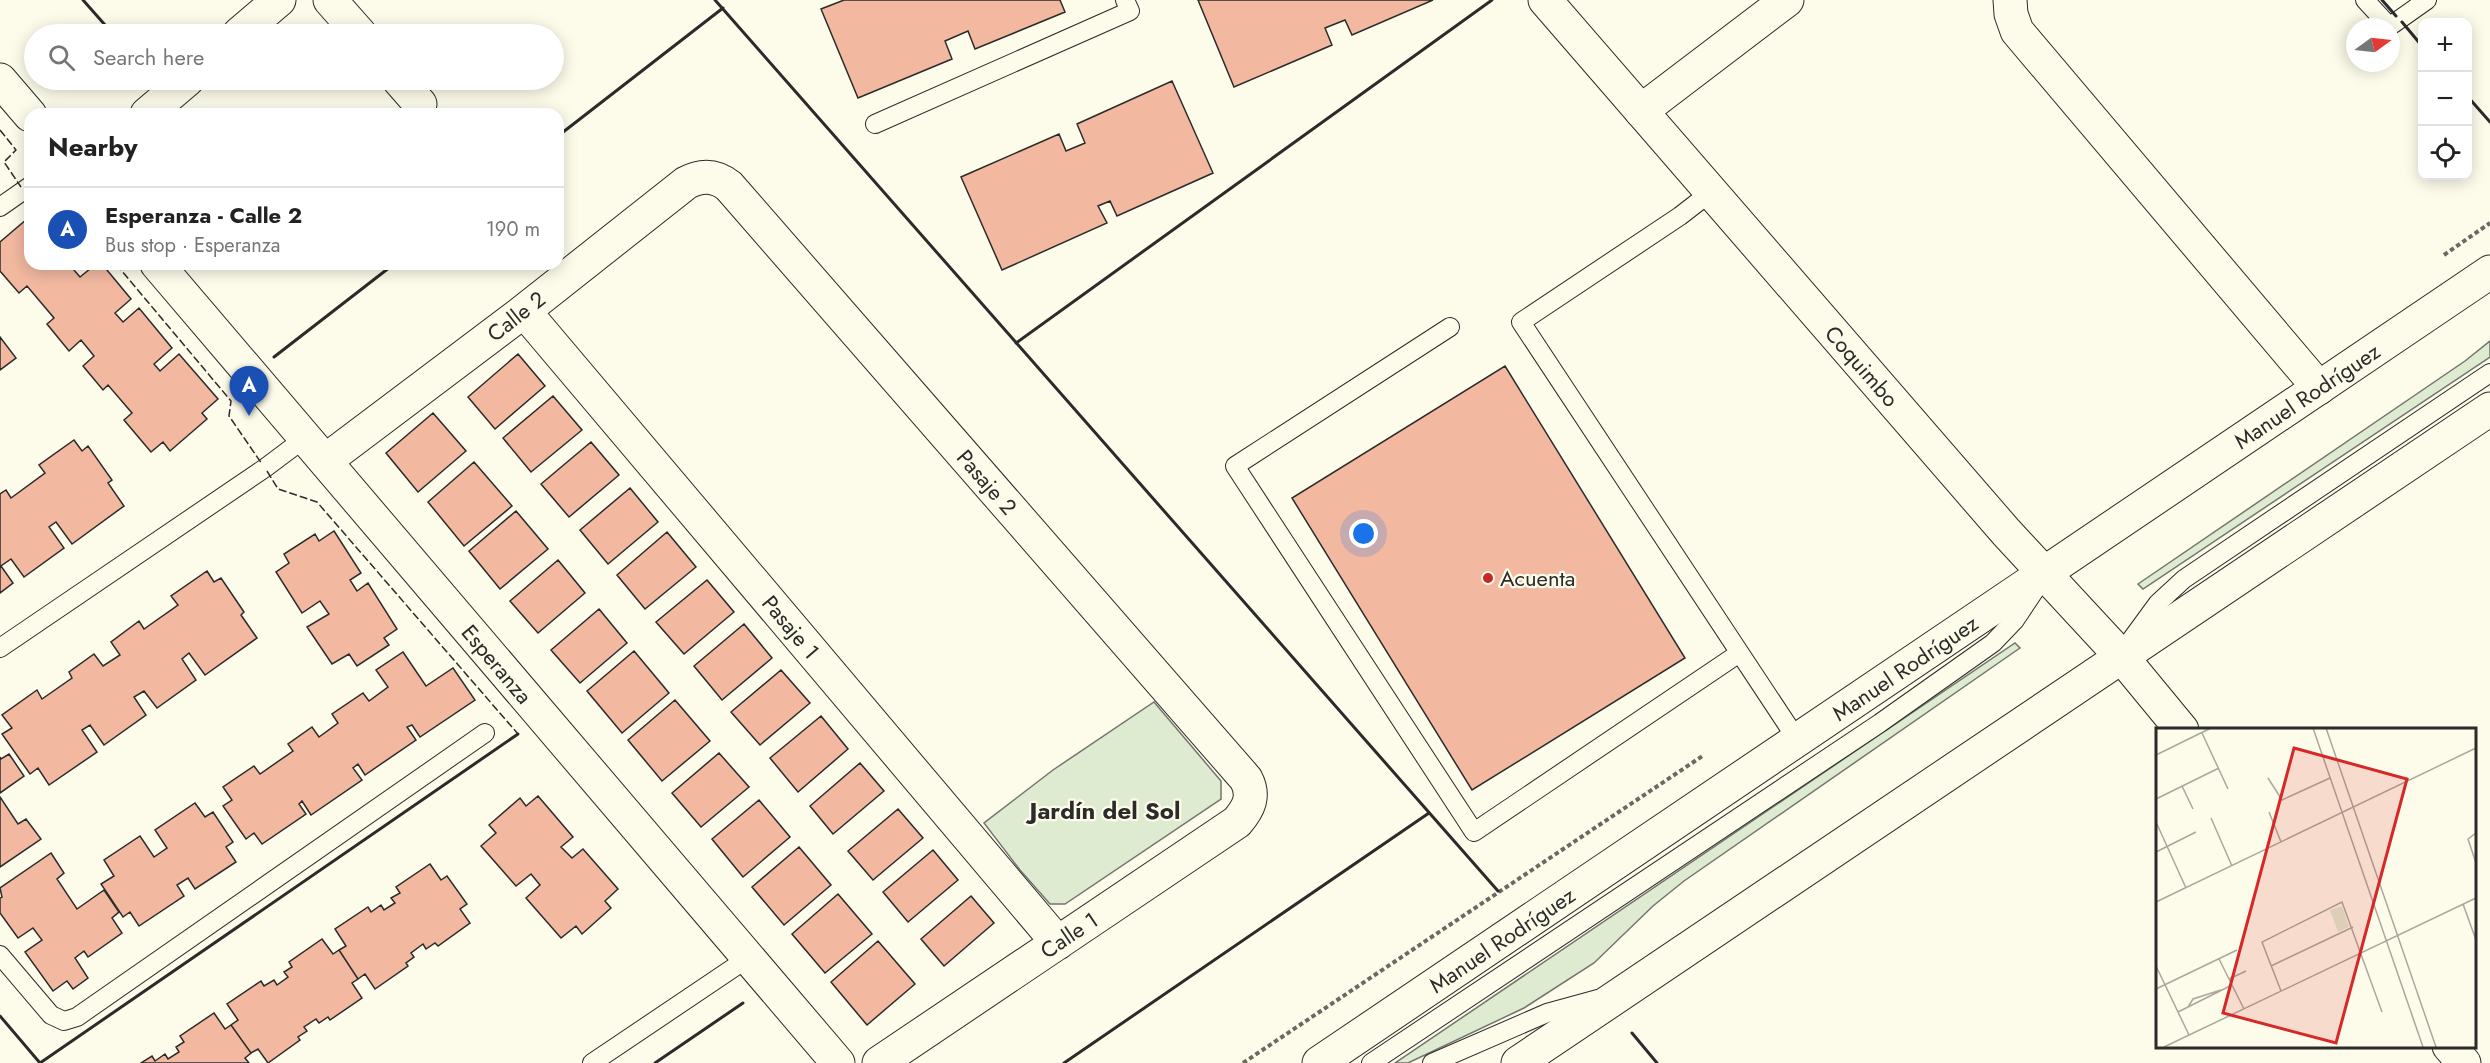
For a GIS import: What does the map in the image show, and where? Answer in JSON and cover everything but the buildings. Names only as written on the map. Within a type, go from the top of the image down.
[{"type":"street","points":[[330,0],[351,24]]},
{"type":"street","name":"Coquimbo","points":[[1545,0],[2043,574],[2121,656],[2180,728]]},
{"type":"street","points":[[1641,111],[1787,0]]},
{"type":"street","points":[[2010,0],[2011,14],[2017,31],[2319,388]]},
{"type":"street","points":[[248,24],[267,4]]},
{"type":"street","points":[[0,80],[24,108]]},
{"type":"street","points":[[154,108],[175,90]]},
{"type":"street","name":"Calle 2","points":[[315,450],[524,311],[686,183],[693,179],[709,177]]},
{"type":"street","name":"Pasaje 2","points":[[709,177],[729,186],[1246,778],[1251,791],[1250,800]]},
{"type":"street","name":"Esperanza","points":[[162,270],[838,1063]]},
{"type":"street","name":"Manuel Rodríguez","points":[[1319,1063],[2490,272]]},
{"type":"street","name":"Pasaje 1","points":[[524,311],[1058,943]]},
{"type":"street","points":[[1518,1063],[2490,409]]},
{"type":"street","name":"Calle 1","points":[[879,1063],[1238,822],[1250,800]]},
{"type":"street","points":[[2451,1048],[2464,1063]]},
{"type":"lane","points":[[875,124],[1130,11],[1125,0]]},
{"type":"lane","points":[[2365,0],[2388,25],[2393,24],[2427,0]]},
{"type":"lane","points":[[0,207],[24,190]]},
{"type":"lane","points":[[1712,192],[1680,216],[1521,322],[1738,654],[1798,741]]},
{"type":"lane","points":[[1450,327],[1235,466],[1474,832],[1738,654]]},
{"type":"lane","points":[[2121,656],[2147,616],[2184,579],[2490,373]]},
{"type":"lane","points":[[0,648],[315,450]]},
{"type":"lane","points":[[1371,1063],[1880,723],[1993,643],[2015,620],[2043,574]]},
{"type":"lane","points":[[0,955],[51,1014],[64,1021],[77,1017],[485,733]]},
{"type":"lane","points":[[592,1063],[748,958]]},
{"type":"lane","points":[[1432,1063],[1547,1013],[1620,993]]},
{"type":"green space","points":[[2490,341],[2490,357],[2143,589],[2138,584],[2465,361]]},
{"type":"green space","points":[[2015,643],[2020,648],[1684,881],[1653,906],[1594,963],[1524,1008],[1408,1063],[1395,1063]]},
{"type":"green space","points":[[1154,702],[1221,781],[1221,799],[1065,904],[1050,904],[984,823],[1053,770]]},
{"type":"fence","points":[[0,130],[16,150],[4,162],[21,187]]},
{"type":"fence","points":[[121,270],[231,401],[229,416],[262,464]]},
{"type":"fence","points":[[267,471],[278,489],[317,502],[518,734]]},
{"type":"wall","points":[[83,0],[104,24]]},
{"type":"wall","points":[[715,0],[1498,891]]},
{"type":"wall","points":[[1016,343],[1492,0]]},
{"type":"wall","points":[[2382,0],[2396,16]]},
{"type":"wall","points":[[564,131],[723,8]]},
{"type":"wall","points":[[2402,22],[2418,41]]},
{"type":"wall","points":[[2472,102],[2490,122]]},
{"type":"wall","points":[[274,357],[386,270]]},
{"type":"wall","points":[[40,1063],[518,734]]},
{"type":"wall","points":[[1064,1063],[1429,813]]},
{"type":"wall","points":[[655,1063],[743,1003]]},
{"type":"wall","points":[[0,1016],[40,1063]]},
{"type":"wall","points":[[1632,1033],[1657,1063]]},
{"type":"place","name":"Esperanza - Calle 2","points":[[249,416]]},
{"type":"place","name":"Acuenta","points":[[1488,578]]},
{"type":"district","name":"Jardín del Sol","points":[[1105,811]]}]
